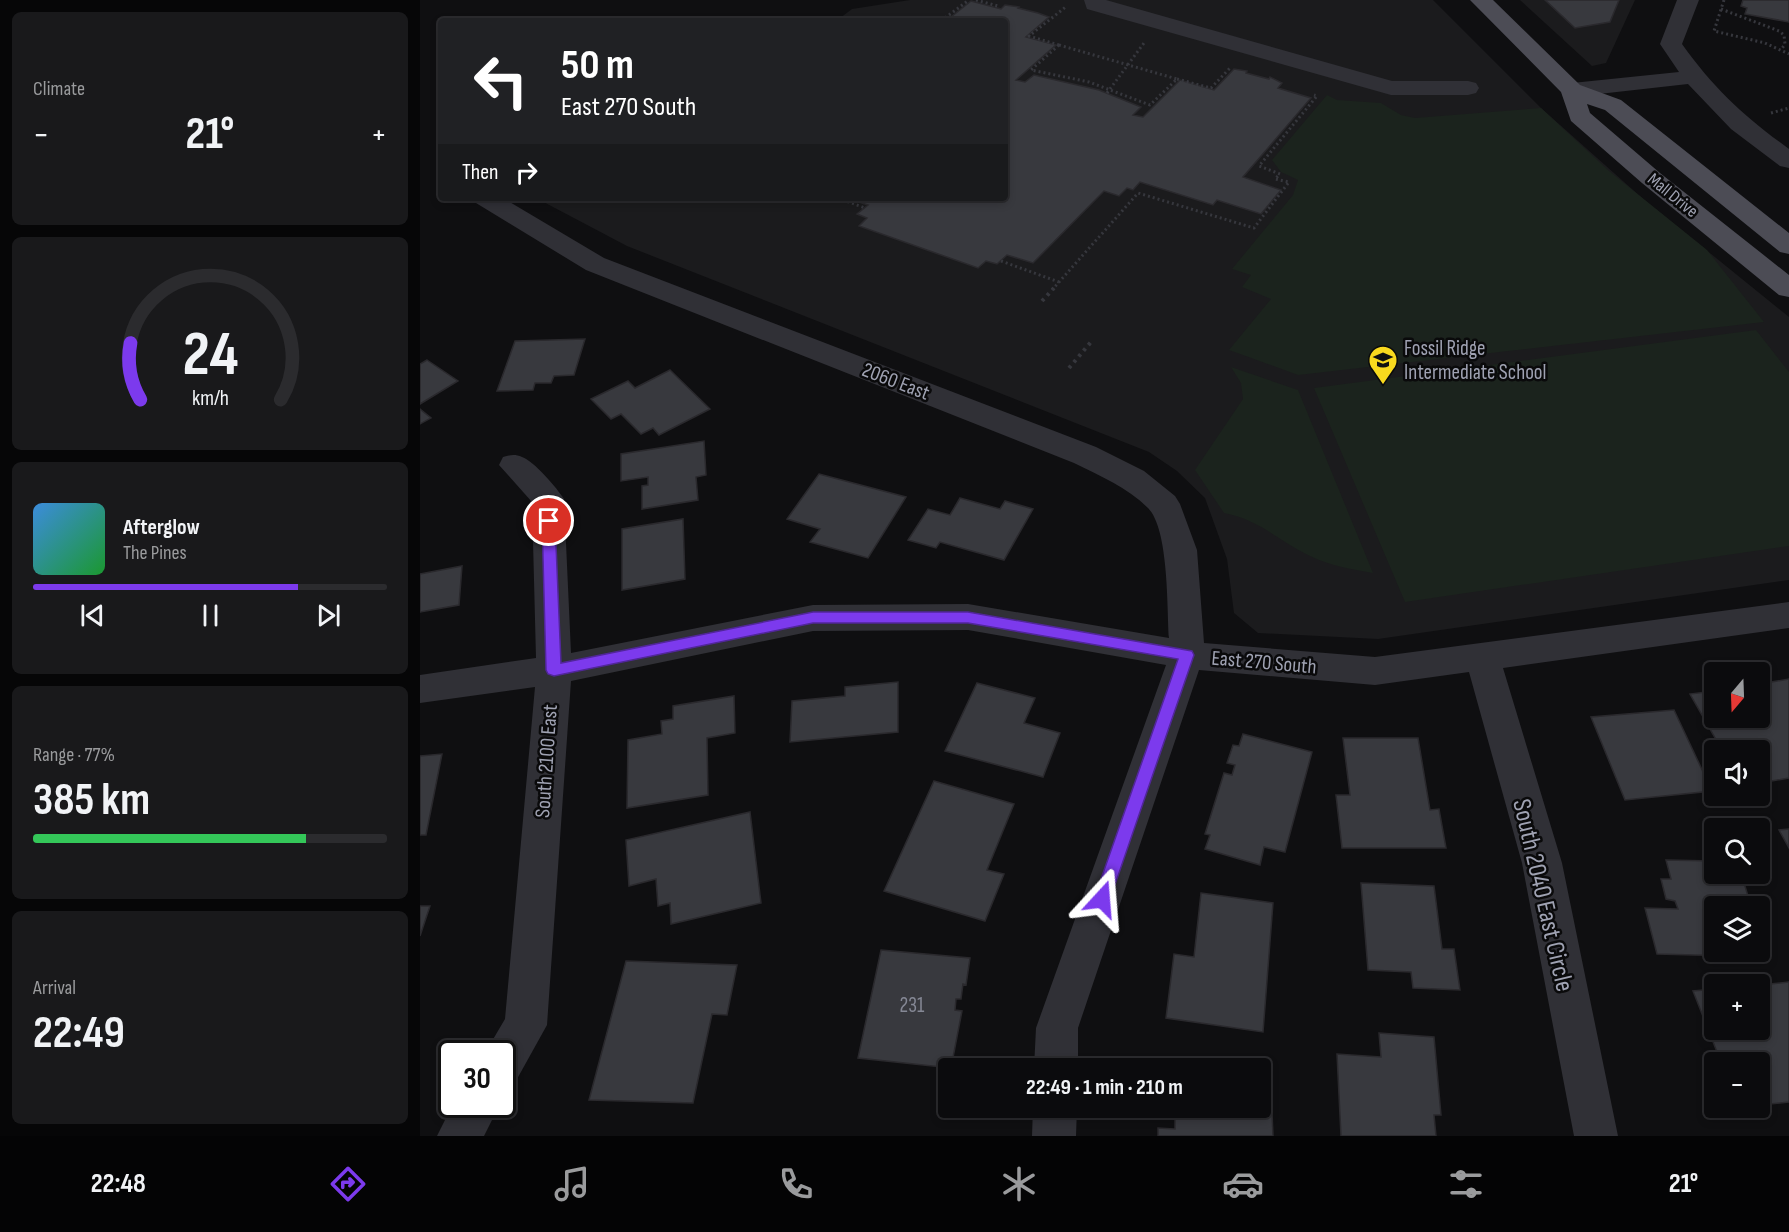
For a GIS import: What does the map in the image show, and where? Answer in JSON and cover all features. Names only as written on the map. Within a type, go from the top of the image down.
[{"type":"main road","name":"Mall Drive","points":[[1481,0],[1572,90],[1613,105],[1789,246]]},
{"type":"main road","name":"Mall Drive","points":[[1572,90],[1579,117],[1789,289]]},
{"type":"street","points":[[1095,0],[1095,4],[1391,87],[1468,88]]},
{"type":"street","points":[[1688,0],[1671,44],[1694,77],[1739,124],[1789,161]]},
{"type":"street","points":[[1572,90],[1694,77]]},
{"type":"street","name":"2060 East","points":[[490,201],[596,264],[1086,454],[1133,479],[1164,504],[1181,550],[1187,655]]},
{"type":"street","name":"South 2100 East","points":[[514,465],[548,499],[554,670],[526,1025],[516,1041]]},
{"type":"street","name":"East 270 South","points":[[420,689],[554,670],[813,618],[968,617],[1187,655],[1375,671],[1789,615]]},
{"type":"street","points":[[1056,1058],[1058,1028],[1187,655]]},
{"type":"street","name":"South 2040 East Circle","points":[[1482,657],[1542,863],[1596,1136]]},
{"type":"street","points":[[459,1136],[470,1118]]},
{"type":"street","points":[[1054,1136],[1055,1118]]},
{"type":"path","points":[[945,18],[969,0]]},
{"type":"path","points":[[976,0],[998,6]]},
{"type":"path","points":[[1724,0],[1714,31],[1765,43],[1789,54]]},
{"type":"path","points":[[1067,5],[1029,36],[1210,88],[1231,67]]},
{"type":"path","points":[[1721,9],[1779,31],[1784,35],[1785,44],[1781,50]]},
{"type":"path","points":[[1109,91],[1148,37]]},
{"type":"path","points":[[1059,45],[1031,70],[1055,74],[1150,105],[1177,79]]},
{"type":"path","points":[[1042,301],[1138,193],[1254,228],[1289,182],[1275,179],[1280,174],[1259,166],[1317,96],[1308,93]]},
{"type":"path","points":[[846,201],[865,208]]},
{"type":"path","points":[[1001,261],[1059,282]]},
{"type":"path","points":[[1069,368],[1091,342]]},
{"type":"shaded area","name":"Fossil Ridge Intermediate School","points":[[910,0],[1433,0],[1541,108],[1642,198],[1789,317],[1789,580],[1378,639],[1258,633],[1234,613],[1227,559],[1205,498],[1177,471],[1149,452],[627,246],[542,201],[1008,201],[1008,18],[840,18],[852,9]]},
{"type":"shaded area","points":[[1520,0],[1635,0],[1606,63],[1592,66]]},
{"type":"shaded area","points":[[1327,95],[1337,100],[1381,103],[1401,115],[1415,118],[1541,108],[1609,171],[1707,250],[1764,322],[1298,375],[1229,350],[1271,299],[1242,287],[1251,275],[1232,269],[1293,195],[1298,180],[1281,172],[1272,160]]},
{"type":"shaded area","points":[[1756,330],[1789,372],[1789,546],[1405,602],[1314,388]]},
{"type":"shaded area","points":[[1231,367],[1298,390],[1373,573],[1341,567],[1318,559],[1249,521],[1224,513],[1195,470],[1243,399],[1241,383]]},
{"type":"building","points":[[1545,0],[1619,0],[1610,22],[1575,28]]},
{"type":"building","points":[[1743,0],[1789,0],[1789,22],[1745,14],[1747,8],[1741,6]]},
{"type":"building","points":[[971,1],[1001,9],[1005,5],[1019,7],[1049,17],[1026,37],[1056,45],[1016,80],[1025,82],[1034,75],[1099,90],[1141,107],[1133,115],[1143,117],[1180,80],[1214,90],[1234,69],[1269,79],[1270,77],[1282,83],[1278,88],[1311,98],[1243,177],[1281,190],[1261,214],[1217,200],[1213,205],[1140,182],[1133,190],[1127,188],[1119,196],[1104,191],[1033,263],[1007,255],[997,264],[986,261],[978,268],[859,226],[867,218],[857,214],[868,205],[856,201],[1008,201],[1008,18],[950,18]]},
{"type":"building","points":[[585,339],[574,375],[554,376],[551,383],[535,383],[533,390],[497,391],[515,341]]},
{"type":"building","points":[[427,360],[458,381],[420,404],[420,364]]},
{"type":"building","points":[[670,370],[710,409],[659,435],[653,428],[641,434],[621,414],[611,419],[591,399],[628,381],[635,388]]},
{"type":"building","points":[[420,409],[431,418],[420,424]]},
{"type":"building","points":[[704,441],[706,475],[696,477],[698,500],[642,509],[642,486],[648,485],[648,477],[621,481],[621,454]]},
{"type":"building","points":[[819,474],[906,497],[868,558],[810,542],[820,529],[787,519]]},
{"type":"building","points":[[960,498],[1000,509],[1005,501],[1033,509],[1004,560],[940,542],[936,548],[908,540],[928,509],[950,515]]},
{"type":"building","points":[[683,519],[685,579],[622,590],[622,529]]},
{"type":"building","points":[[462,566],[459,605],[420,612],[420,574]]},
{"type":"building","points":[[1789,679],[1789,778],[1770,781],[1770,740],[1716,740],[1709,728],[1770,728],[1770,682]]},
{"type":"building","points":[[898,682],[898,732],[790,742],[792,701],[845,696],[845,687]]},
{"type":"building","points":[[977,683],[1035,698],[1024,723],[1060,733],[1043,777],[945,751]]},
{"type":"building","points":[[1704,692],[1704,718],[1690,694]]},
{"type":"building","points":[[734,696],[735,733],[707,738],[708,795],[627,808],[628,740],[662,734],[661,721],[673,719],[673,706]]},
{"type":"building","points":[[1674,710],[1704,774],[1704,792],[1625,800],[1591,717]]},
{"type":"building","points":[[1243,734],[1312,752],[1285,852],[1264,847],[1260,865],[1205,849],[1210,835],[1205,834],[1224,773],[1232,775],[1235,765],[1227,763],[1233,745],[1239,746]]},
{"type":"building","points":[[1343,738],[1418,738],[1430,810],[1439,809],[1446,848],[1342,848],[1336,795],[1350,795]]},
{"type":"building","points":[[442,754],[426,835],[420,835],[420,756]]},
{"type":"building","points":[[934,781],[1014,804],[987,870],[1004,874],[985,921],[884,891]]},
{"type":"building","points":[[750,812],[761,903],[671,924],[670,903],[658,906],[656,879],[629,886],[626,840]]},
{"type":"building","points":[[1789,829],[1789,848],[1779,830]]},
{"type":"building","points":[[1666,860],[1704,861],[1704,884],[1744,884],[1748,896],[1704,896],[1704,955],[1657,954],[1645,908],[1678,909],[1675,901],[1666,899],[1661,879],[1671,879]]},
{"type":"building","points":[[1361,883],[1434,886],[1442,949],[1454,949],[1460,990],[1413,988],[1411,972],[1368,970]]},
{"type":"building","points":[[1201,893],[1273,903],[1263,1032],[1166,1018],[1174,954],[1194,957]]},
{"type":"building","points":[[420,906],[430,906],[420,936]]},
{"type":"building","points":[[881,950],[970,958],[966,985],[963,984],[961,999],[956,999],[955,1010],[962,1011],[953,1058],[938,1058],[938,1067],[858,1058]]},
{"type":"building","points":[[626,961],[737,965],[727,1015],[712,1014],[693,1103],[589,1100]]},
{"type":"building","points":[[1789,982],[1789,1102],[1770,1104],[1770,1052],[1717,1052],[1712,1040],[1770,1040],[1770,984]]},
{"type":"building","points":[[1704,990],[1704,1019],[1693,991]]},
{"type":"building","points":[[1379,1033],[1434,1037],[1441,1115],[1434,1115],[1436,1136],[1341,1136],[1337,1054],[1381,1057]]},
{"type":"building","points":[[1271,1089],[1273,1136],[1158,1136],[1158,1128],[1175,1129],[1175,1118],[1271,1118]]},
{"type":"place","name":"Fossil Ridge Intermediate School","points":[[1383,386]]},
{"type":"route","points":[[549,521],[554,670],[813,618],[968,617],[1187,655],[1102,899]]}]
